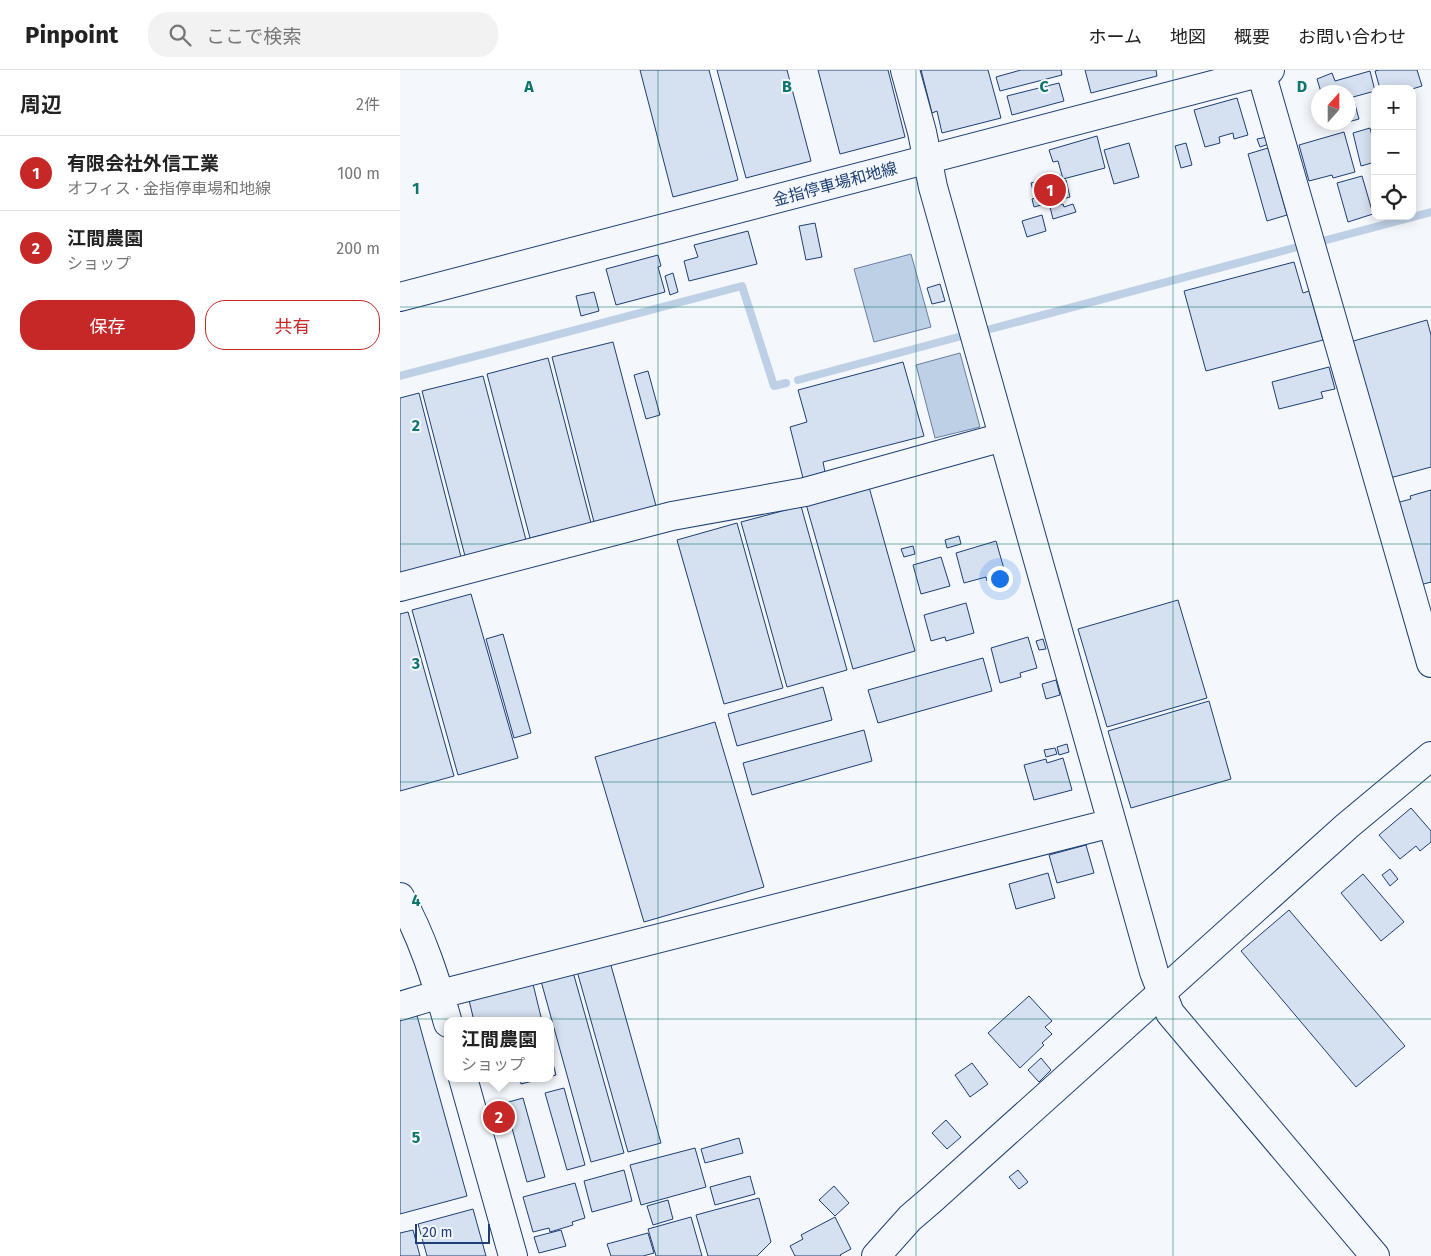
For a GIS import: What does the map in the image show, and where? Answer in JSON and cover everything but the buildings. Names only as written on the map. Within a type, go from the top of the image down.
[{"type":"street","points":[[905,70],[933,187],[1003,437],[1154,972],[1170,1013],[1375,1256]]},
{"type":"street","points":[[1266,71],[1431,663]]},
{"type":"street","name":"金指停車場和地線","points":[[400,298],[1266,71]]},
{"type":"street","points":[[400,587],[672,516],[805,492],[1003,437]]},
{"type":"street","points":[[876,1256],[917,1212],[1347,826],[1431,756]]},
{"type":"street","points":[[400,1006],[440,994],[1112,823]]},
{"type":"street","points":[[400,897],[410,914],[418,934],[446,1017]]},
{"type":"street","points":[[464,1082],[513,1256]]},
{"type":"water","points":[[911,254],[931,327],[874,342],[854,269]]},
{"type":"water","points":[[960,353],[980,427],[935,438],[916,365]]},
{"type":"waterway","points":[[1319,242],[1431,212]]},
{"type":"waterway","points":[[987,330],[1301,246]]},
{"type":"waterway","points":[[400,376],[742,286],[774,386],[786,383]]},
{"type":"waterway","points":[[798,380],[962,336]]},
{"type":"place","name":"有限会社外信工業","points":[[1050,190]]},
{"type":"place","name":"江間農園","points":[[499,1117]]}]
